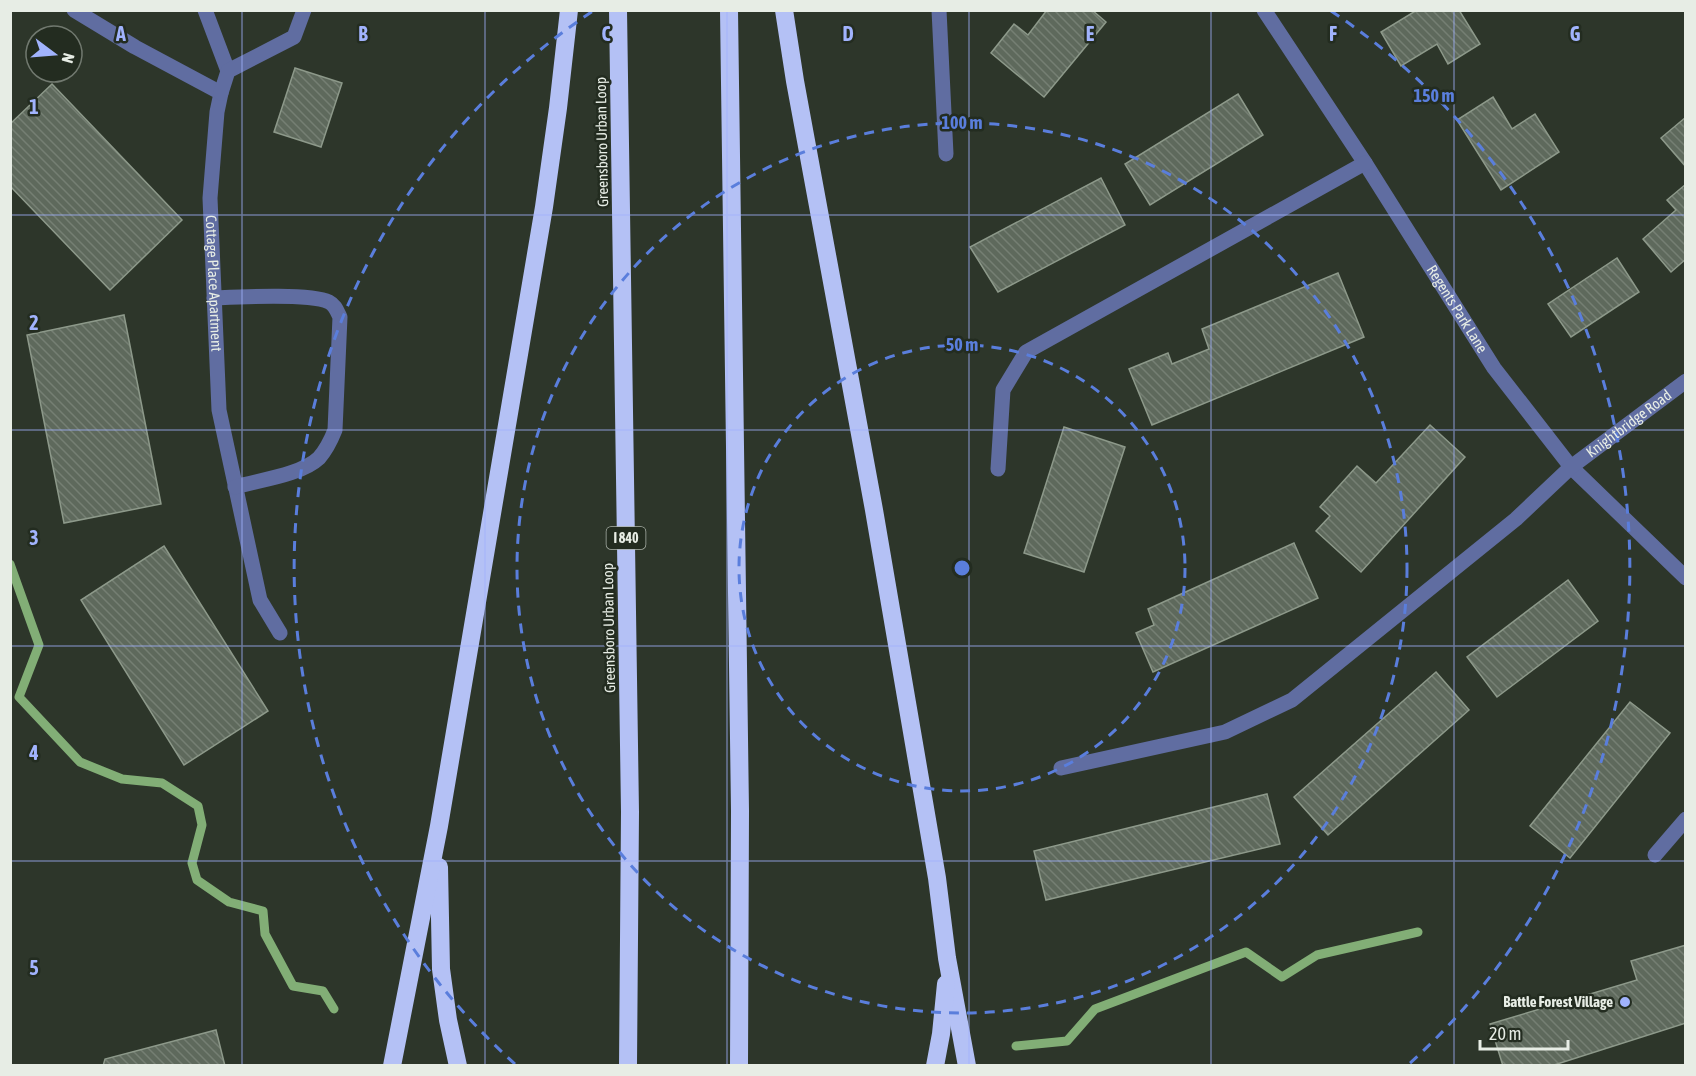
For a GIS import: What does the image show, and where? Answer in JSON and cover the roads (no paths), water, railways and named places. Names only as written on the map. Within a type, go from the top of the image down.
[{"type":"highway","points":[[392,1065],[439,826],[544,207],[569,10]]},
{"type":"highway","name":"Greensboro Urban Loop","points":[[618,10],[630,812],[628,1065]]},
{"type":"highway","points":[[729,10],[740,799],[739,1065]]},
{"type":"highway","points":[[784,10],[938,878],[947,958],[967,1065]]},
{"type":"highway","points":[[439,826],[441,969],[448,1020],[458,1065]]},
{"type":"highway","points":[[935,1065],[941,1034],[947,958]]},
{"type":"street","points":[[74,10],[135,47],[221,93]]},
{"type":"street","points":[[205,10],[228,71],[294,37],[304,10]]},
{"type":"street","points":[[939,10],[946,154]]},
{"type":"street","name":"Regents Park Lane","points":[[1264,10],[1365,163],[1494,368],[1571,467],[1686,578]]},
{"type":"street","name":"Cottage Place Apartment","points":[[228,71],[216,112],[210,198],[219,410],[260,600],[280,633]]},
{"type":"street","points":[[998,469],[1003,390],[1026,352],[1365,163]]},
{"type":"street","points":[[214,298],[246,296],[319,299],[334,305],[339,317],[335,430],[329,445],[319,458],[304,469],[235,487]]},
{"type":"street","name":"Knightbridge Road","points":[[1061,768],[1226,732],[1292,700],[1516,519],[1571,467],[1686,381]]},
{"type":"street","points":[[1655,855],[1686,819]]},
{"type":"waterway","points":[[10,564],[39,645],[19,697],[80,762],[122,779],[162,783],[198,806],[202,825],[192,863],[197,880],[229,902],[263,911],[265,934],[293,986],[323,991],[334,1009]]},
{"type":"waterway","points":[[1016,1046],[1067,1041],[1095,1009],[1246,952],[1282,977],[1317,955],[1418,932]]},
{"type":"place","name":"Battle Forest Village","points":[[1625,1002]]}]
